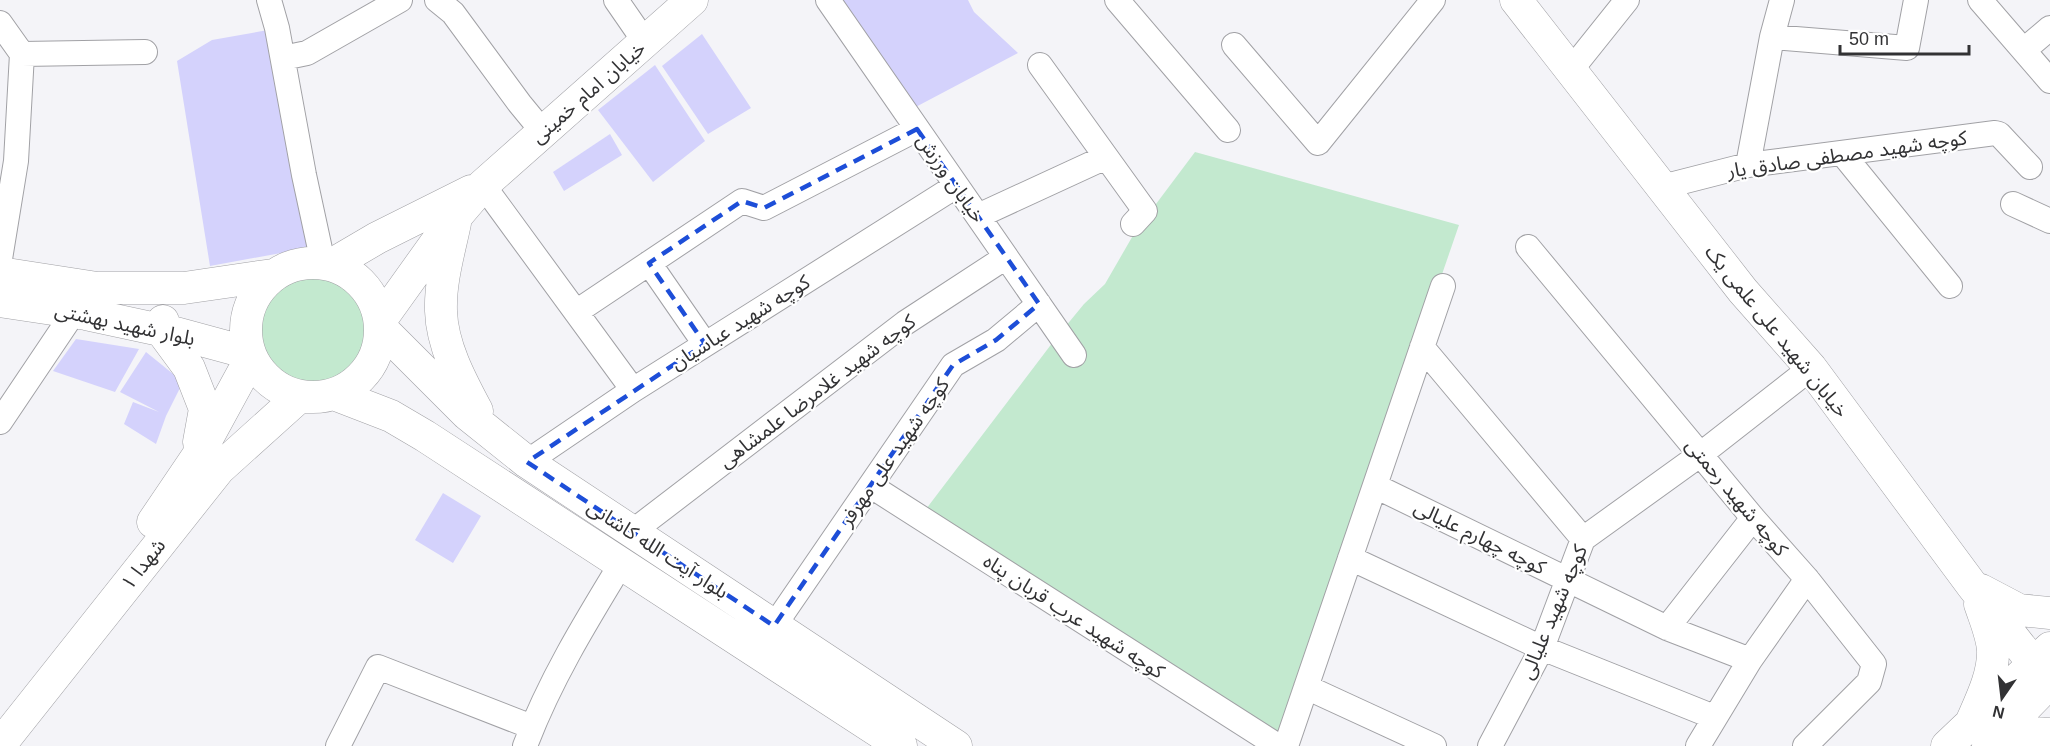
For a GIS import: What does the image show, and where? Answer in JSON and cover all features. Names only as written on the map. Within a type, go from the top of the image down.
[{"type":"main road","name":"خیابان امام خمینی","points":[[483,185],[693,0]]},
{"type":"main road","name":"خیابان شهید علی علمی یک","points":[[1516,0],[1743,291],[1810,368],[1971,584],[2045,665]]},
{"type":"main road","points":[[327,264],[483,185]]},
{"type":"main road","points":[[380,324],[456,216],[483,185]]},
{"type":"main road","points":[[456,216],[443,279],[441,312],[446,341],[463,385],[488,430]]},
{"type":"main road","points":[[297,264],[327,264],[346,271],[368,292],[376,306],[380,324],[379,344],[368,368],[350,386],[334,394],[300,396],[271,383],[260,372],[250,356],[245,336],[246,318],[251,302],[260,287],[273,275],[297,264]]},
{"type":"main road","name":"بلوار شهید بهشتی","points":[[0,273],[97,288],[184,288],[273,275]]},
{"type":"main road","points":[[161,288],[165,312],[161,330],[189,368],[205,409],[197,457]]},
{"type":"main road","name":"بلوار شهید بهشتی","points":[[0,301],[74,312],[161,330],[250,356]]},
{"type":"main road","name":"بلوار آیت الله کاشانی","points":[[380,324],[468,414],[527,462],[956,746]]},
{"type":"main road","name":"شهدا ۱","points":[[0,714],[148,529],[197,457],[250,356]]},
{"type":"main road","name":"بلوار آیت الله کاشانی","points":[[334,394],[400,421],[901,746]]},
{"type":"main road","name":"شهدا ۱","points":[[0,745],[219,469],[300,396]]},
{"type":"main road","points":[[218,417],[228,418],[237,427],[240,443],[236,453]]},
{"type":"main road","points":[[551,518],[570,491]]},
{"type":"main road","points":[[1971,584],[2019,610],[2050,613]]},
{"type":"main road","points":[[1971,584],[1986,620],[1993,650],[1987,683],[1982,738]]},
{"type":"main road","points":[[1982,738],[2045,665]]},
{"type":"main road","points":[[1947,746],[1982,738],[2028,733],[2050,734]]},
{"type":"street","points":[[269,0],[277,28],[304,175],[327,264]]},
{"type":"street","points":[[283,58],[307,53],[400,0]]},
{"type":"street","points":[[437,0],[453,13],[543,132]]},
{"type":"street","points":[[616,0],[645,42]]},
{"type":"street","name":"خیابان ورزش","points":[[828,0],[1074,355]]},
{"type":"street","points":[[1234,45],[1318,143],[1433,0]]},
{"type":"street","points":[[1571,70],[1627,0]]},
{"type":"street","points":[[1748,165],[1772,37],[1782,0]]},
{"type":"street","points":[[1772,37],[1907,48],[1916,0]]},
{"type":"street","points":[[1980,0],[2050,81]]},
{"type":"street","points":[[1123,2],[1228,130]]},
{"type":"street","points":[[0,23],[22,54],[8,159],[0,259]]},
{"type":"street","points":[[2024,51],[2050,28]]},
{"type":"street","points":[[22,54],[145,52]]},
{"type":"street","points":[[1041,65],[1145,211],[1133,224]]},
{"type":"street","points":[[576,312],[742,201],[764,208],[917,129]]},
{"type":"street","name":"کوچه شهید مصطفی صادق یار","points":[[1662,187],[1748,165],[1998,133],[2030,167]]},
{"type":"street","points":[[1842,153],[1950,286]]},
{"type":"street","points":[[978,216],[1106,157]]},
{"type":"street","points":[[483,185],[633,390]]},
{"type":"street","name":"کوچه شهید عباسیان","points":[[527,462],[633,390],[956,186]]},
{"type":"street","points":[[2013,204],[2050,221]]},
{"type":"street","name":"کوچه شهید رحمتی","points":[[1528,247],[1753,518],[1807,579],[1874,664],[1869,682],[1805,746]]},
{"type":"street","name":"کوچه شهید غلامرضا علمشاهی","points":[[632,532],[905,322],[1006,257]]},
{"type":"street","points":[[649,263],[705,344]]},
{"type":"street","points":[[1286,746],[1443,286]]},
{"type":"street","name":"کوچه شهید علی مهرفر","points":[[774,626],[953,365],[996,340],[1039,304]]},
{"type":"street","points":[[0,422],[74,312]]},
{"type":"street","points":[[1422,347],[1584,538]]},
{"type":"street","name":"کوچه شهید علیالی","points":[[1490,746],[1542,648],[1584,538],[1701,454],[1810,368]]},
{"type":"street","name":"کوچه شهید عرب قربان پناه","points":[[870,486],[1278,746]]},
{"type":"street","name":"کوچه چهارم علیالی","points":[[1375,486],[1667,628],[1750,660]]},
{"type":"street","points":[[1667,628],[1753,518]]},
{"type":"street","points":[[1350,558],[1542,648],[1714,717]]},
{"type":"street","points":[[338,746],[378,667],[529,736],[574,641],[621,564]]},
{"type":"street","points":[[1698,746],[1750,660],[1807,579]]},
{"type":"street","points":[[1306,687],[1434,746]]},
{"type":"highlighted area","points":[[917,129],[1039,304],[996,340],[953,365],[774,626],[527,462],[705,344],[649,263],[742,201],[764,208]]},
{"type":"green space","points":[[1195,152],[1459,225],[1281,741],[920,517],[1056,338],[1084,304],[1105,284],[1135,232]]},
{"type":"green space","points":[[313,273],[334,278],[352,290],[364,308],[369,329],[364,350],[352,368],[334,380],[313,385],[292,380],[274,368],[262,350],[257,329],[262,308],[274,290],[292,278]]},
{"type":"building","points":[[836,0],[968,0],[974,12],[1018,53],[910,110]]},
{"type":"building","points":[[268,30],[314,247],[210,266],[177,61],[212,40]]},
{"type":"building","points":[[702,34],[751,108],[708,134],[662,66]]},
{"type":"building","points":[[655,65],[705,141],[653,182],[598,110]]},
{"type":"building","points":[[610,134],[622,155],[564,191],[553,172]]},
{"type":"building","points":[[76,339],[139,349],[115,392],[53,371]]},
{"type":"building","points":[[146,352],[183,382],[166,416],[156,444],[124,424],[133,402],[159,412],[120,392]]},
{"type":"building","points":[[443,493],[481,516],[453,563],[415,540]]}]
